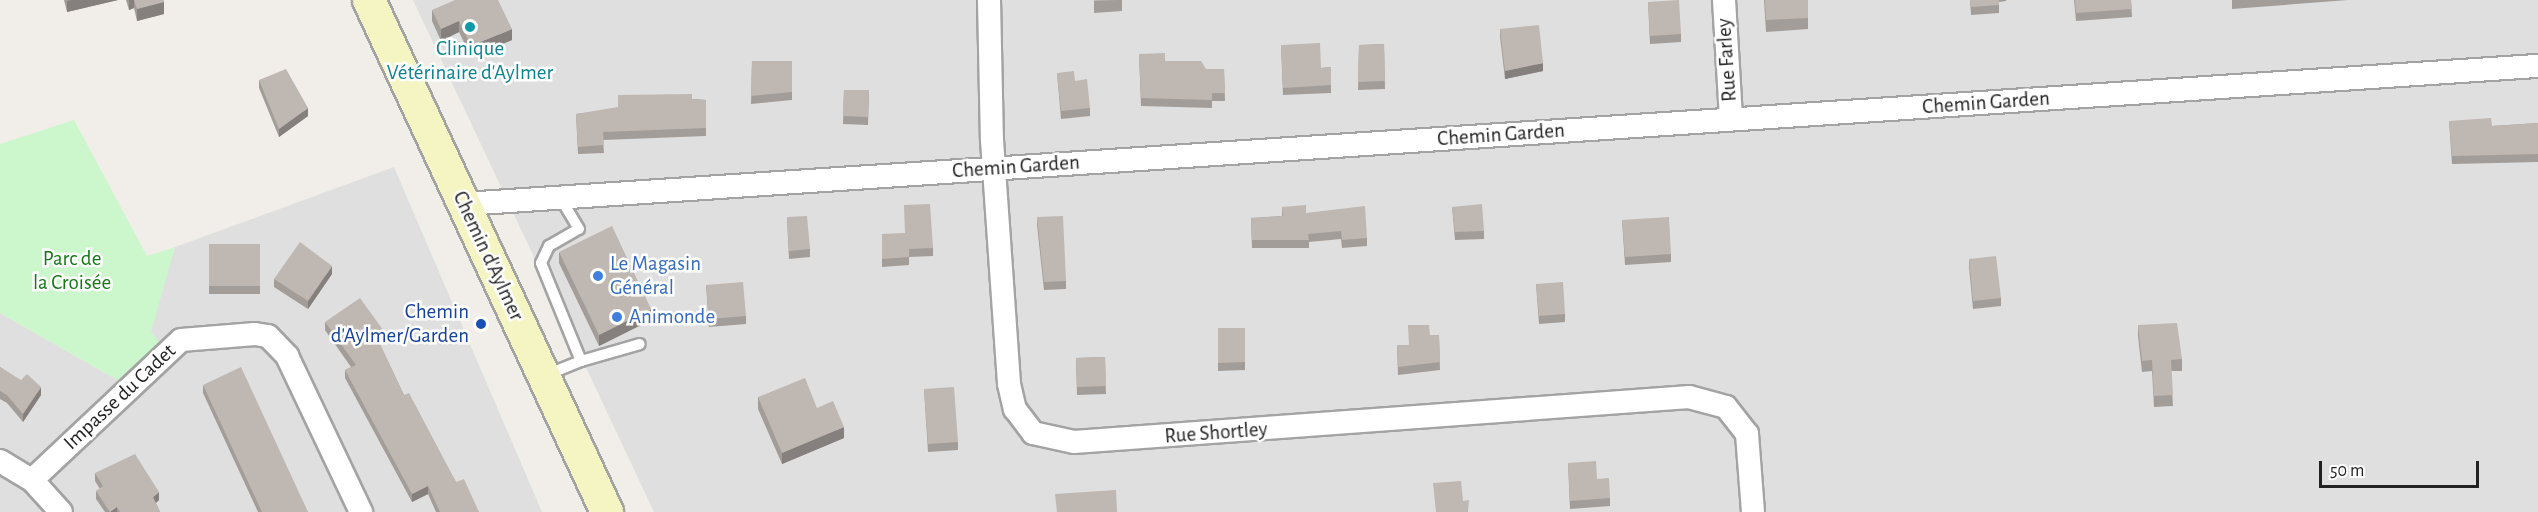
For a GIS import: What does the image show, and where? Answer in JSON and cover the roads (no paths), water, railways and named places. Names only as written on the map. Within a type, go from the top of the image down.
[{"type":"main road","name":"Chemin d'Aylmer","points":[[369,0],[607,512]]},
{"type":"street","name":"Rue Shortley","points":[[989,0],[993,168],[1009,384],[1022,422],[1044,439],[1074,442],[1260,431],[1634,397],[1689,397],[1726,407],[1747,434],[1753,512]]},
{"type":"street","name":"Rue Farley","points":[[1724,0],[1731,119]]},
{"type":"street","name":"Chemin Garden","points":[[464,204],[2538,66]]},
{"type":"street","name":"Impasse du Cadet","points":[[32,480],[181,340],[255,334],[268,336],[287,356],[361,512]]},
{"type":"street","points":[[0,461],[32,480],[61,512]]},
{"type":"lane","points":[[560,197],[579,229],[549,246],[541,263],[581,361]]},
{"type":"lane","points":[[544,376],[581,361],[640,344]]},
{"type":"place","name":"Clinique Vétérinaire d'Aylmer","points":[[470,27]]},
{"type":"place","name":"Le Magasin Général","points":[[598,276]]},
{"type":"place","name":"Animonde","points":[[617,317]]},
{"type":"place","name":"Chemin d'Aylmer/Garden","points":[[481,324]]},
{"type":"park label","name":"Parc de la Croisée","points":[[72,271]]}]
